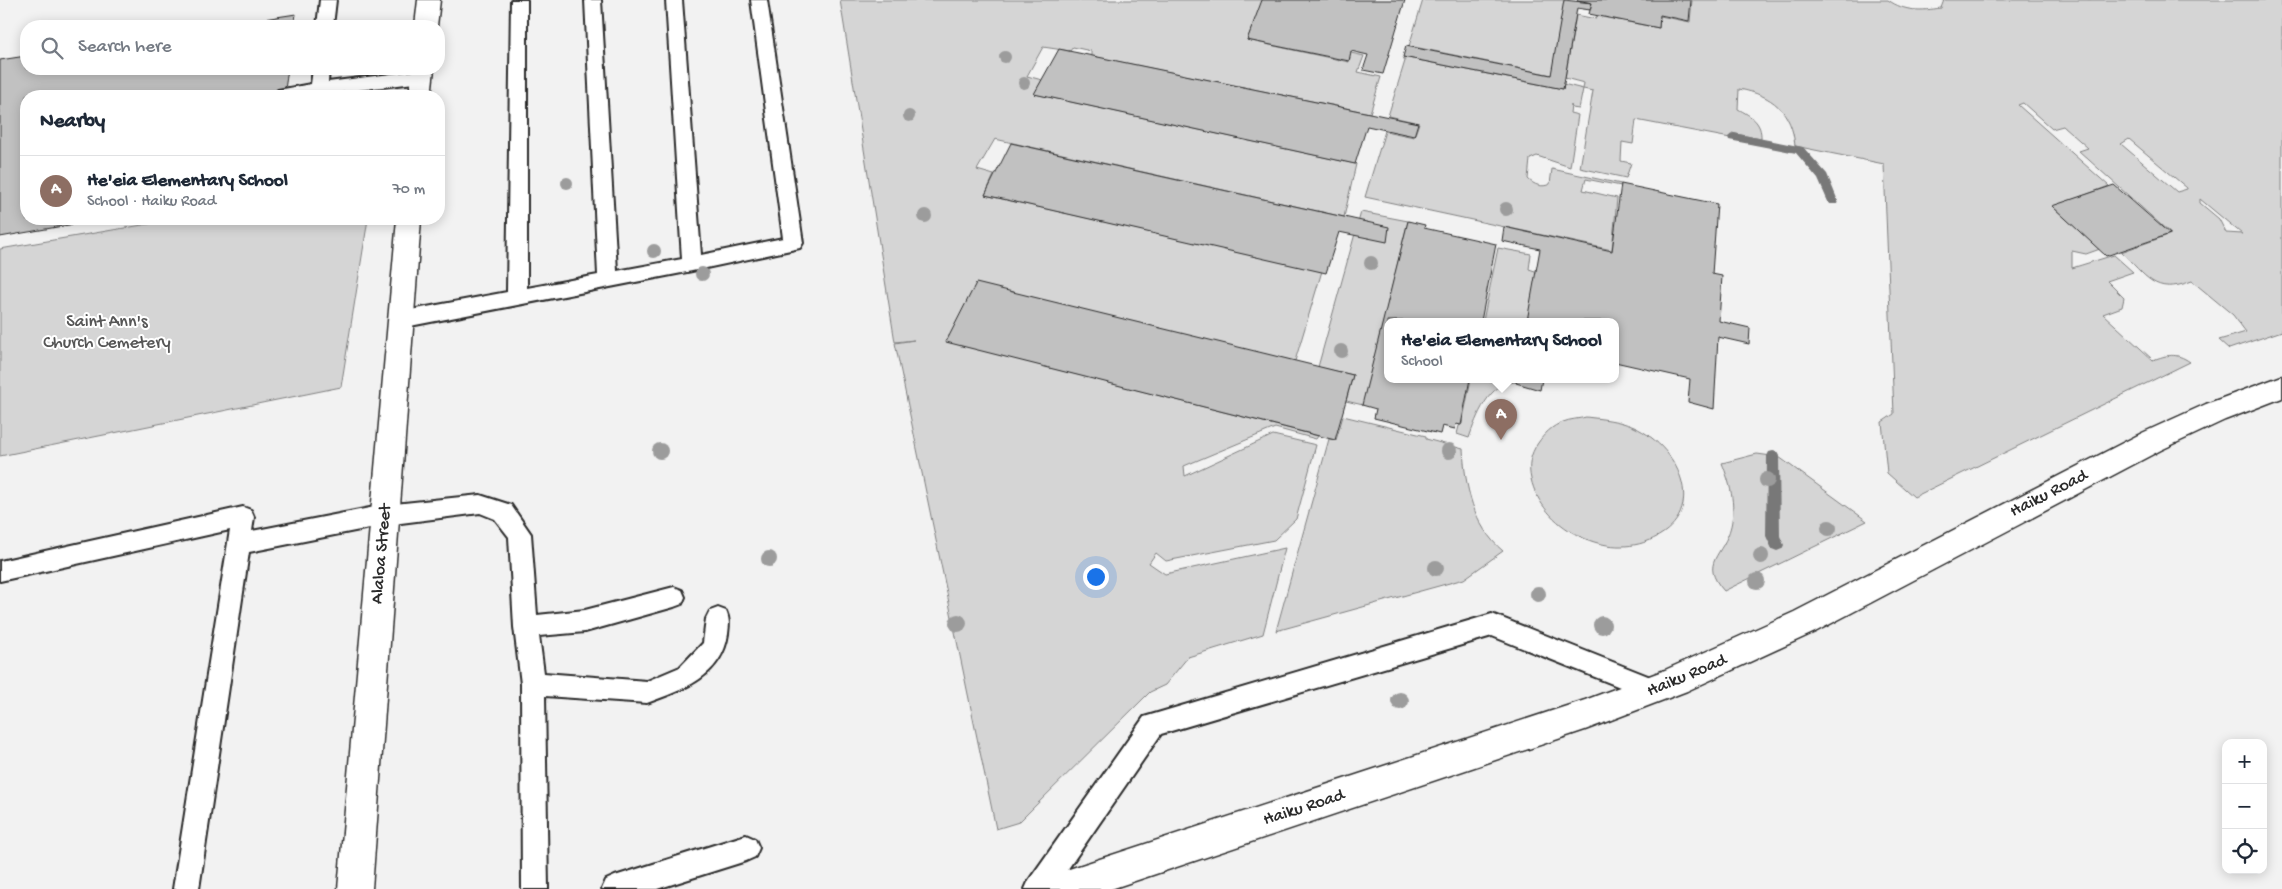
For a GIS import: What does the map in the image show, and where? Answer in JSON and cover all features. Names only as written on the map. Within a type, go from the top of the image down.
[{"type":"main road","points":[[427,20],[429,0]]},
{"type":"main road","name":"Alaloa Street","points":[[355,889],[408,225]]},
{"type":"main road","name":"Haiku Road","points":[[1060,889],[1585,715],[1655,690],[1729,658],[1798,624],[2182,425],[2282,387]]},
{"type":"lane","points":[[326,20],[328,0]]},
{"type":"lane","points":[[516,298],[519,0]]},
{"type":"lane","points":[[593,0],[608,280]]},
{"type":"lane","points":[[674,0],[692,264]]},
{"type":"lane","points":[[400,320],[794,243],[759,0]]},
{"type":"lane","points":[[318,90],[320,75]]},
{"type":"lane","points":[[342,90],[422,80]]},
{"type":"lane","points":[[238,544],[385,515],[480,504],[503,512],[520,534],[532,684],[535,889]]},
{"type":"lane","points":[[0,571],[243,517],[186,889]]},
{"type":"lane","points":[[526,627],[585,621],[674,598]]},
{"type":"lane","points":[[532,684],[647,692],[688,675],[714,648],[718,619]]},
{"type":"lane","points":[[1038,889],[1153,725],[1492,625],[1655,690]]},
{"type":"lane","points":[[616,889],[746,848]]},
{"type":"green space","points":[[840,0],[1263,0],[1247,40],[1349,62],[1351,53],[1364,56],[1358,72],[1381,77],[1370,113],[1091,56],[1091,51],[1073,47],[1070,51],[1043,47],[1027,76],[1042,80],[1035,94],[1356,164],[1344,217],[995,139],[977,170],[994,175],[985,195],[1322,271],[1295,361],[948,336],[946,341],[1318,436],[1316,439],[1275,428],[1184,466],[1185,476],[1273,435],[1316,445],[1296,519],[1274,540],[1166,561],[1156,553],[1149,563],[1165,574],[1285,548],[1263,634],[1188,657],[1165,685],[1150,692],[1019,822],[996,829],[895,343],[914,340],[895,342]]},
{"type":"green space","points":[[1423,0],[1565,0],[1552,75],[1409,46]]},
{"type":"green space","points":[[1692,0],[1888,0],[1907,9],[1927,10],[1941,8],[1944,0],[2282,0],[2282,331],[2229,349],[2219,340],[2246,332],[2233,315],[2192,281],[2169,286],[2160,285],[2152,281],[2121,252],[2171,234],[2079,151],[2088,148],[2063,126],[2052,129],[2023,103],[2018,105],[2109,186],[2053,207],[2100,249],[2086,254],[2072,251],[2072,268],[2114,255],[2133,272],[2107,281],[2124,298],[2122,307],[2103,314],[2153,360],[2172,355],[2190,362],[1914,497],[1887,473],[1882,422],[1894,414],[1884,164],[1795,146],[1790,123],[1785,114],[1770,100],[1739,89],[1738,109],[1755,120],[1760,128],[1761,139],[1732,133],[1730,138],[1636,120],[1633,144],[1622,142],[1621,161],[1631,163],[1626,178],[1580,168],[1593,91],[1583,89],[1584,83],[1565,78],[1576,15],[1596,19],[1597,16],[1659,28],[1660,16],[1690,22]],"holes":[[[2129,139],[2187,188],[2187,189],[2177,192],[2121,144]],[[2200,199],[2242,234],[2226,233],[2219,219],[2200,203]]]},
{"type":"green space","points":[[1403,57],[1563,89],[1563,84],[1583,89],[1579,109],[1572,108],[1571,105],[1570,113],[1578,115],[1570,167],[1537,156],[1530,159],[1528,179],[1538,185],[1550,184],[1552,169],[1621,184],[1621,186],[1586,179],[1583,190],[1617,198],[1612,250],[1365,197],[1385,131],[1414,137],[1419,123],[1388,116],[1405,61]]},
{"type":"green space","points":[[1361,212],[1408,221],[1363,405],[1346,401],[1353,375],[1318,367]]},
{"type":"green space","name":"Saint Ann's Church Cemetery","points":[[142,225],[367,225],[341,387],[0,456],[0,249]]},
{"type":"green space","points":[[1498,248],[1531,254],[1529,269],[1538,272],[1529,318],[1484,318]]},
{"type":"green space","points":[[1470,383],[1507,383],[1491,394],[1485,402],[1469,438],[1457,434],[1459,426],[1462,424]]},
{"type":"green space","points":[[1343,416],[1426,436],[1426,439],[1463,449],[1466,477],[1472,504],[1484,530],[1503,551],[1464,579],[1276,631],[1329,439],[1336,440]]},
{"type":"green space","points":[[1586,417],[1616,421],[1634,427],[1651,437],[1676,466],[1682,483],[1683,500],[1679,516],[1667,530],[1648,541],[1631,545],[1612,546],[1594,542],[1577,535],[1561,524],[1537,496],[1531,479],[1530,465],[1531,456],[1538,443],[1555,426],[1566,421]]},
{"type":"green space","points":[[1757,454],[1779,457],[1867,521],[1724,591],[1713,573],[1715,559],[1728,536],[1733,510],[1731,494],[1722,463]]},
{"type":"building","points":[[1262,0],[1405,0],[1383,74],[1363,70],[1368,55],[1351,51],[1349,61],[1247,40]]},
{"type":"building","points":[[1564,0],[1592,3],[1590,10],[1577,8],[1563,89],[1403,57],[1406,46],[1551,75]]},
{"type":"building","points":[[1577,0],[1691,0],[1689,21],[1660,15],[1659,28],[1589,14],[1592,3]]},
{"type":"building","points":[[296,14],[295,20],[258,20]]},
{"type":"building","points":[[1059,49],[1418,123],[1414,136],[1367,126],[1355,164],[1034,94]]},
{"type":"building","points":[[20,57],[20,75],[287,75],[285,90],[20,90],[20,225],[69,225],[0,237],[0,60]]},
{"type":"building","points":[[1011,143],[1389,227],[1387,242],[1339,232],[1326,273],[985,195]]},
{"type":"building","points":[[1621,184],[1717,204],[1712,274],[1722,276],[1719,321],[1750,328],[1749,344],[1718,337],[1714,409],[1688,402],[1690,379],[1619,363],[1619,318],[1528,318],[1540,249],[1502,241],[1504,227],[1612,251]]},
{"type":"building","points":[[2114,185],[2170,234],[2106,256],[2052,206]]},
{"type":"building","points":[[1408,221],[1425,225],[1424,228],[1496,244],[1482,318],[1384,318],[1384,383],[1469,383],[1461,425],[1456,424],[1455,429],[1442,426],[1440,434],[1374,418],[1376,409],[1362,405]]},
{"type":"building","points":[[976,283],[1353,375],[1335,440],[946,342]]},
{"type":"building","points":[[1516,383],[1541,383],[1540,390]]},
{"type":"waterway","points":[[1733,137],[1799,150],[1823,177],[1833,201]]},
{"type":"waterway","points":[[1773,456],[1773,536],[1777,545]]},
{"type":"place","name":"He'eia Elementary School","points":[[1501,440]]}]
